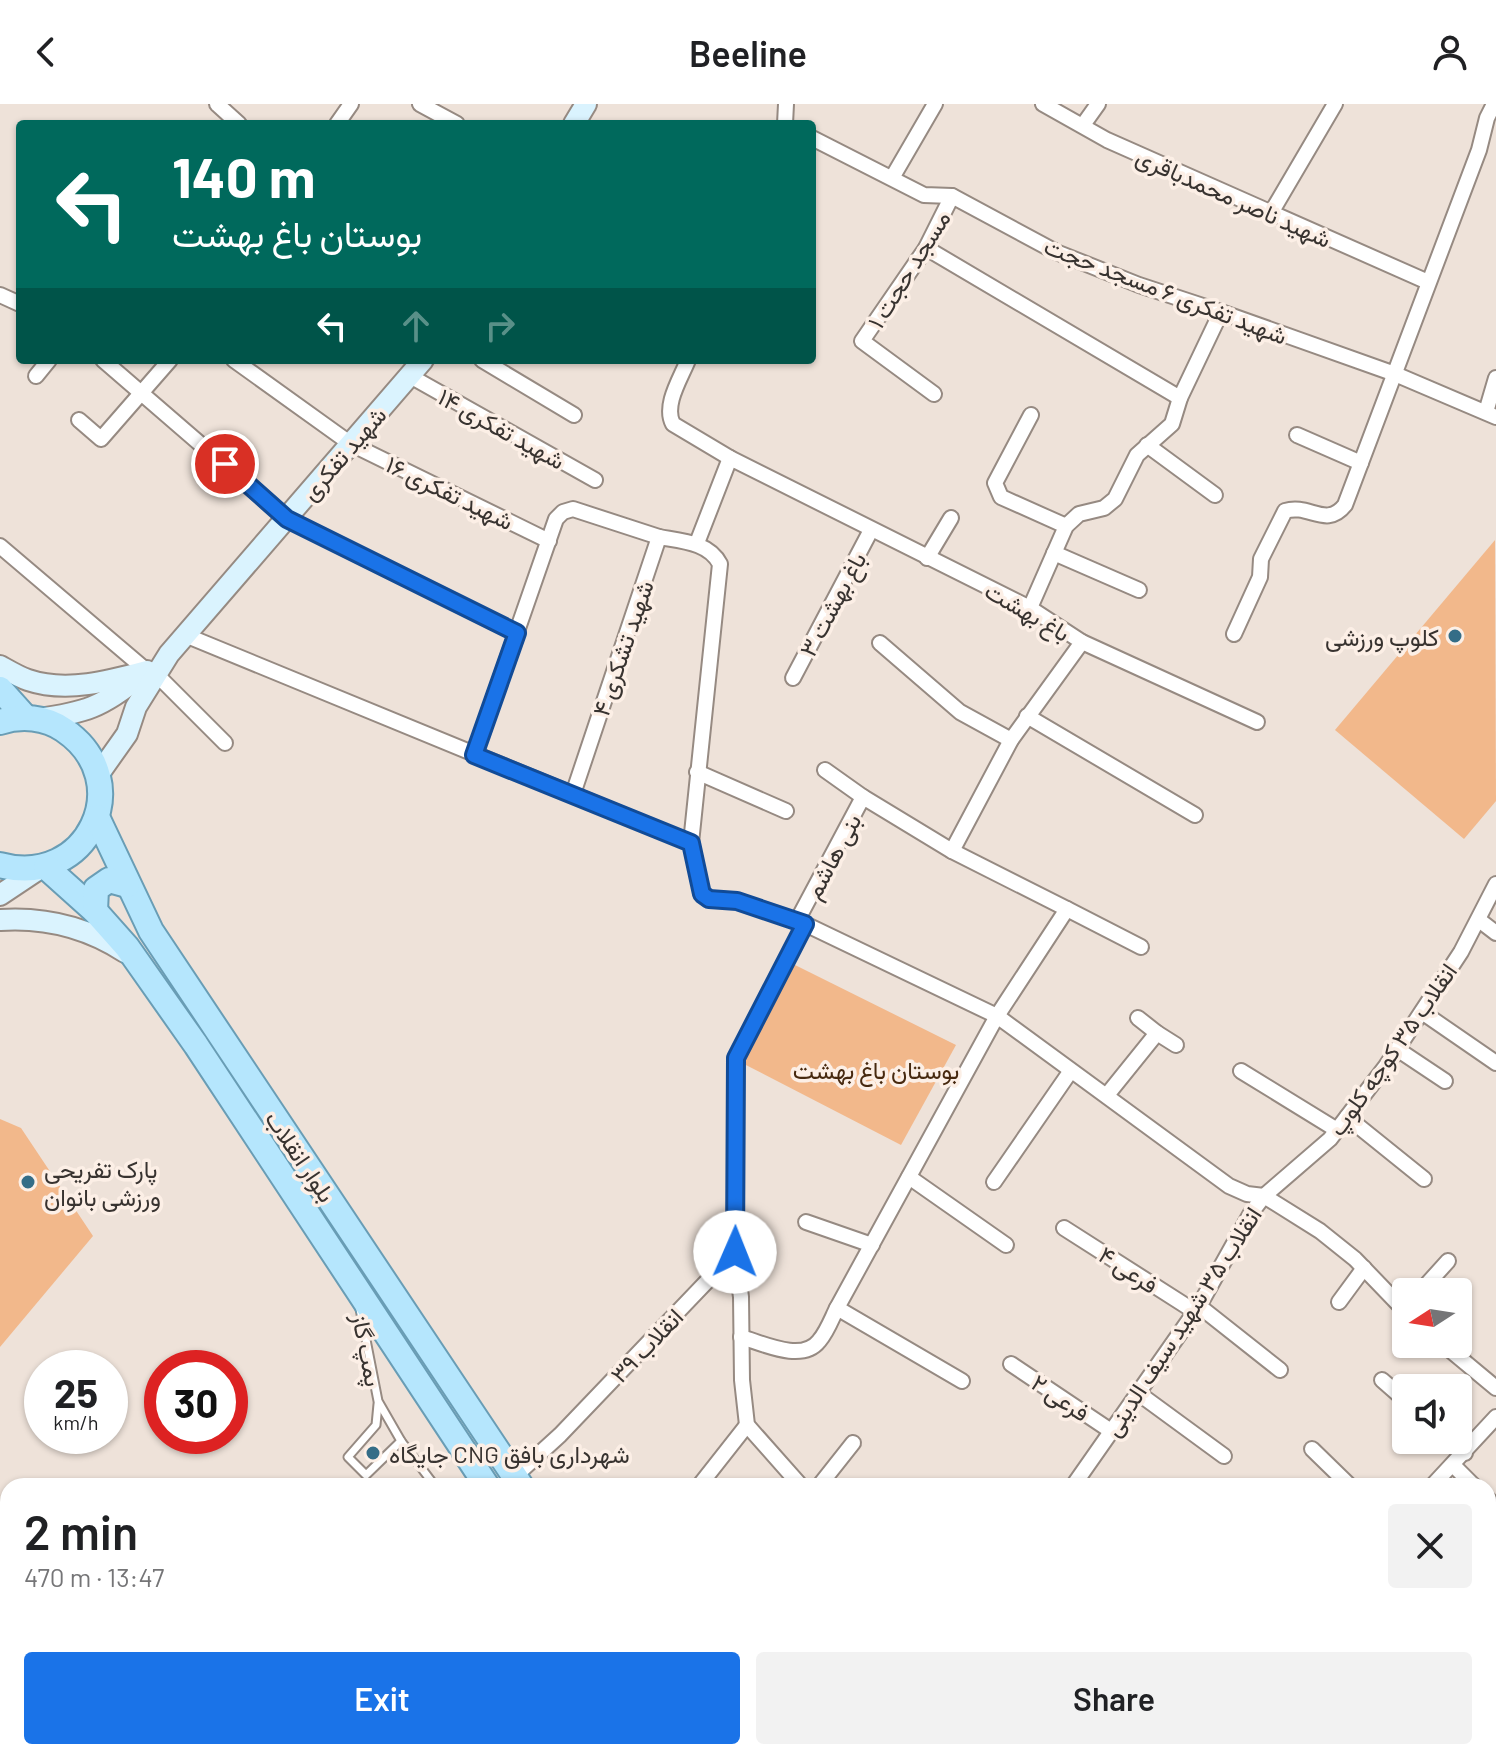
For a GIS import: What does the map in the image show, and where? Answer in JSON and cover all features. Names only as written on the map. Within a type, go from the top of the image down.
[{"type":"main road","points":[[0,689],[32,718]]},
{"type":"main road","points":[[0,722],[32,718],[58,726],[76,738],[90,755],[98,775],[100,796],[97,817],[86,839],[69,856],[42,868],[16,869],[0,865]]},
{"type":"main road","name":"بلوار انقلاب","points":[[97,817],[151,931],[516,1478]]},
{"type":"main road","name":"بلوار انقلاب","points":[[42,868],[95,911],[135,958],[196,1045],[356,1292],[482,1478]]},
{"type":"main road","points":[[95,911],[96,889],[109,880],[127,885]]},
{"type":"street","points":[[217,104],[235,120]]},
{"type":"street","points":[[420,104],[450,120]]},
{"type":"street","points":[[892,178],[935,104]]},
{"type":"street","name":"شهید ناصر محمدباقری","points":[[1043,104],[1107,140],[1428,282]]},
{"type":"street","points":[[1083,125],[1098,104]]},
{"type":"street","points":[[1271,213],[1335,104]]},
{"type":"street","points":[[1234,634],[1260,577],[1261,559],[1285,511],[1298,509],[1327,517],[1339,513],[1345,505],[1494,104]]},
{"type":"street","name":"شهید تفکری ۶ مسجد حجت","points":[[816,140],[924,195],[952,196],[1056,252],[1139,285],[1395,374],[1491,415]]},
{"type":"street","name":"مسجد حجت ۱","points":[[934,394],[862,341],[926,248],[952,196]]},
{"type":"street","points":[[926,248],[1180,398]]},
{"type":"street","points":[[1030,608],[1066,526],[1079,514],[1104,508],[1115,499],[1137,455],[1172,424],[1180,398],[1221,312]]},
{"type":"street","points":[[36,376],[46,364]]},
{"type":"street","points":[[108,364],[287,519],[517,633]]},
{"type":"street","points":[[79,420],[101,439],[167,364]]},
{"type":"street","name":"شهید تفکری ۱۶","points":[[240,364],[351,444],[549,541]]},
{"type":"street","points":[[489,364],[574,415]]},
{"type":"street","name":"باغ بهشت","points":[[686,364],[670,405],[669,417],[673,424],[730,458],[1030,608],[1082,642],[1011,740],[952,851]]},
{"type":"street","name":"شهید تفکری","points":[[98,775],[127,734],[152,673],[416,368]]},
{"type":"street","name":"شهید تفکری ۱۴","points":[[416,368],[595,480]]},
{"type":"street","points":[[1491,415],[1496,378]]},
{"type":"street","points":[[1031,415],[995,483],[997,491],[1001,497],[1066,526]]},
{"type":"street","points":[[1297,435],[1361,463]]},
{"type":"street","points":[[1147,445],[1215,495]]},
{"type":"street","points":[[697,543],[730,458]]},
{"type":"street","points":[[474,755],[556,519],[563,512],[573,509],[659,537],[697,543],[715,556],[720,564],[691,843],[702,894],[709,899],[737,901],[801,923],[997,1016],[1229,1186],[1247,1194],[1264,1196],[1320,1231],[1392,1296]]},
{"type":"street","points":[[927,558],[951,518]]},
{"type":"street","name":"باغ بهشت ۳","points":[[793,678],[871,530]]},
{"type":"street","name":"شهید تشکری ۴","points":[[573,794],[659,537]]},
{"type":"street","points":[[0,546],[152,673],[225,743]]},
{"type":"street","points":[[1054,553],[1139,590]]},
{"type":"street","points":[[185,635],[691,843]]},
{"type":"street","points":[[1082,642],[1257,722]]},
{"type":"street","points":[[880,643],[960,712],[1011,740]]},
{"type":"street","points":[[0,666],[30,681],[67,686],[152,673]]},
{"type":"street","points":[[32,718],[80,713],[152,673]]},
{"type":"street","points":[[1027,716],[1195,815]]},
{"type":"street","points":[[825,770],[863,797]]},
{"type":"street","points":[[697,772],[786,811]]},
{"type":"street","name":"بنی هاشم","points":[[801,923],[863,797],[952,851]]},
{"type":"street","points":[[952,851],[1141,947]]},
{"type":"street","points":[[0,895],[42,868]]},
{"type":"street","name":"انقلاب ۳۵ کوچه کلوپ","points":[[1264,1196],[1330,1139],[1347,1117],[1422,1012],[1479,920],[1496,884]]},
{"type":"street","points":[[741,1337],[791,1351],[808,1350],[819,1342],[997,1016],[1067,909]]},
{"type":"street","points":[[0,920],[40,920],[71,927],[107,940],[135,958]]},
{"type":"street","points":[[1479,920],[1496,933]]},
{"type":"street","points":[[793,1478],[747,1425],[742,1380],[741,1297],[735,1252],[736,1058],[801,923]]},
{"type":"street","points":[[1422,1012],[1496,1063]]},
{"type":"street","points":[[1138,1018],[1176,1045]]},
{"type":"street","points":[[1107,1095],[1157,1033]]},
{"type":"street","points":[[1397,1049],[1445,1081]]},
{"type":"street","points":[[1241,1071],[1337,1130]]},
{"type":"street","points":[[994,1182],[1070,1072]]},
{"type":"street","points":[[1347,1117],[1424,1179]]},
{"type":"street","points":[[909,1177],[1006,1245]]},
{"type":"street","name":"انقلاب ۳۵ شهید سیف الدینی","points":[[1079,1478],[1196,1308],[1264,1196]]},
{"type":"street","points":[[806,1222],[872,1245]]},
{"type":"street","name":"فرعی ۴","points":[[1064,1228],[1196,1308],[1280,1370]]},
{"type":"street","name":"انقلاب ۳۹","points":[[521,1478],[735,1252]]},
{"type":"street","points":[[1433,1278],[1448,1261]]},
{"type":"street","points":[[1339,1302],[1364,1268]]},
{"type":"street","points":[[837,1308],[962,1381]]},
{"type":"street","points":[[1460,1358],[1496,1388]]},
{"type":"street","name":"فرعی ۲","points":[[1011,1364],[1111,1431]]},
{"type":"street","points":[[1382,1380],[1392,1389]]},
{"type":"street","points":[[1138,1393],[1224,1456]]},
{"type":"street","points":[[1472,1445],[1496,1417]]},
{"type":"street","points":[[705,1478],[747,1425]]},
{"type":"street","points":[[825,1478],[853,1443]]},
{"type":"street","points":[[1312,1449],[1342,1478]]},
{"type":"street","points":[[1440,1478],[1464,1454]]},
{"type":"street","points":[[1453,1465],[1466,1478]]},
{"type":"lane","name":"پمپ گاز","points":[[356,1292],[378,1401],[401,1441],[429,1478]]},
{"type":"lane","points":[[378,1401],[376,1425],[348,1457],[366,1475],[401,1441]]},
{"type":"green space","name":"کلوپ ورزشی","points":[[1495,540],[1496,801],[1464,839],[1335,730]]},
{"type":"green space","name":"بوستان باغ بهشت","points":[[793,964],[956,1045],[901,1145],[742,1063]]},
{"type":"green space","name":"پارک تفریحی ورزشی بانوان","points":[[0,1119],[21,1128],[93,1236],[0,1347]]},
{"type":"place","name":"کلوپ ورزشی","points":[[1455,636]]},
{"type":"place","name":"پارک تفریحی ورزشی بانوان","points":[[28,1182]]},
{"type":"place","name":"جایگاه CNG شهرداری بافق","points":[[373,1453]]},
{"type":"route","points":[[225,464],[287,519],[517,633],[474,755],[691,843],[696,876],[702,894],[709,899],[737,901],[805,924],[736,1058],[735,1252]]}]
